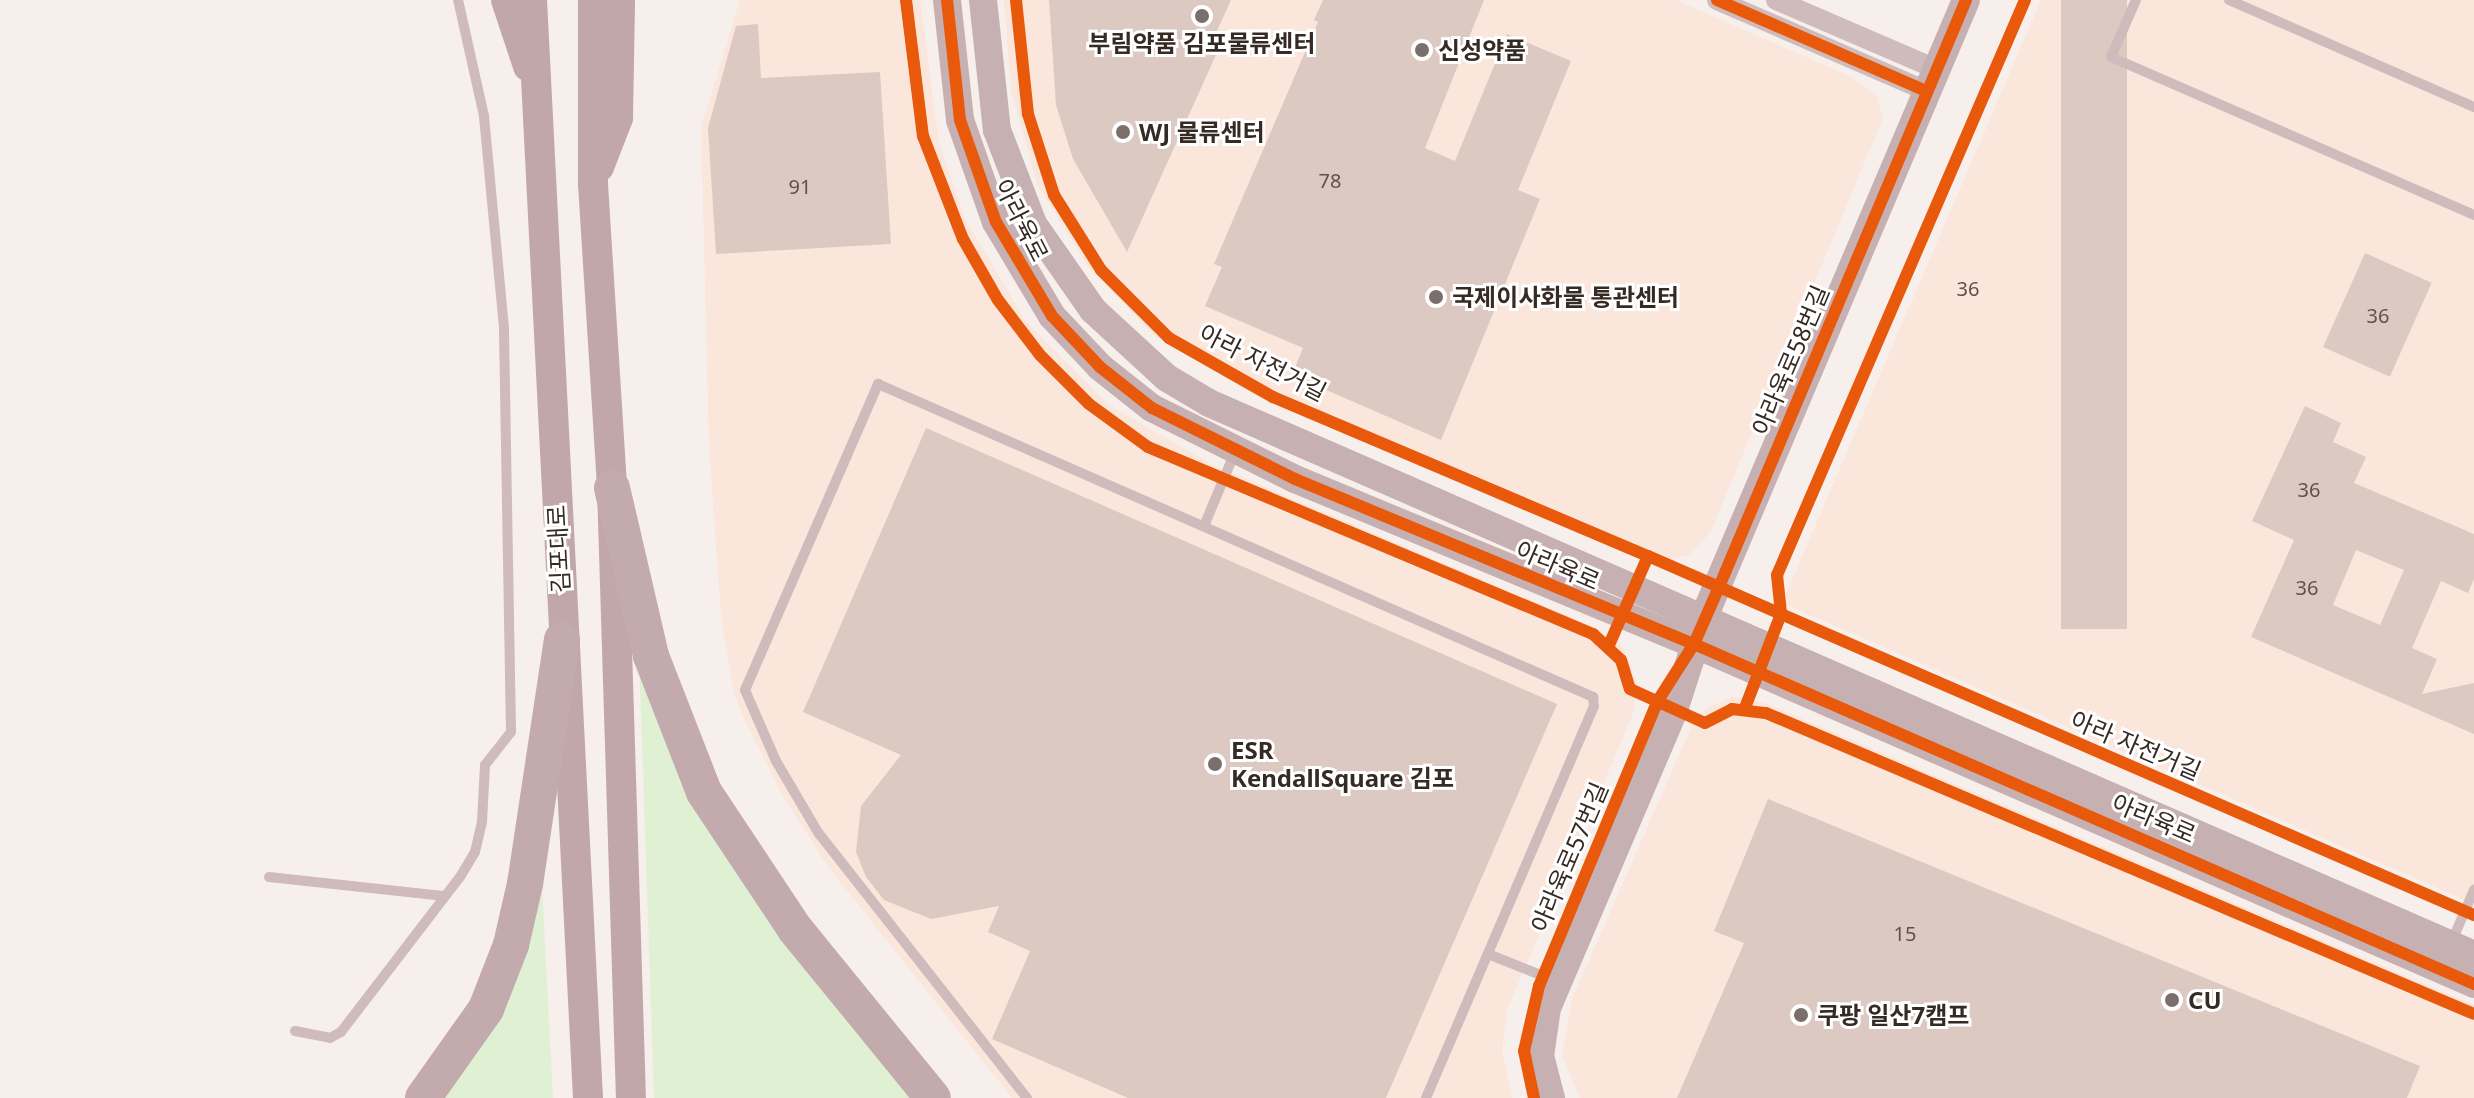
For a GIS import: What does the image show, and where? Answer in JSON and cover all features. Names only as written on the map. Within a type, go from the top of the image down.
[{"type":"highway","points":[[612,488],[651,656],[704,792],[795,929],[933,1098]]},
{"type":"highway","points":[[423,1098],[486,1009],[511,945],[525,884],[562,640]]},
{"type":"main road","points":[[506,0],[516,43],[537,82]]},
{"type":"main road","name":"김포대로","points":[[532,0],[562,640],[588,1098]]},
{"type":"main road","points":[[593,0],[593,184],[612,488],[631,1098]]},
{"type":"main road","points":[[593,184],[618,118],[620,0]]},
{"type":"street","name":"아라육로","points":[[947,0],[965,140],[996,222],[1032,287],[1078,346],[1126,390],[1178,424],[1235,452],[1694,644],[2455,956]]},
{"type":"street","name":"아라육로","points":[[983,0],[991,98],[1018,192],[1072,284],[1132,350],[1209,403],[1704,617],[2455,956],[2474,984]]},
{"type":"street","points":[[1717,0],[1931,80]]},
{"type":"street","points":[[1776,0],[1931,80]]},
{"type":"street","name":"아라육로58번길","points":[[1694,644],[1966,0]]},
{"type":"street","name":"아라육로57번길","points":[[1534,1098],[1526,1072],[1526,1029],[1543,976],[1657,702],[1694,644]]},
{"type":"street","name":"아라육로57번길","points":[[1551,1098],[1540,1056],[1547,1008],[1674,710],[1694,644]]},
{"type":"lane","points":[[295,1031],[330,1038],[341,1032],[445,896],[475,852],[485,765],[511,732],[513,716],[503,495],[504,328],[486,126],[458,0]]},
{"type":"lane","points":[[2136,0],[2111,57],[2474,215]]},
{"type":"lane","points":[[2229,0],[2474,107]]},
{"type":"lane","points":[[1027,1098],[819,834],[776,761],[745,690],[878,384],[1593,697],[1594,706],[1426,1098]]},
{"type":"lane","points":[[1204,526],[1235,452]]},
{"type":"lane","points":[[269,877],[445,896]]},
{"type":"lane","points":[[2455,956],[2474,890]]},
{"type":"lane","points":[[1488,954],[1543,976]]},
{"type":"shaded area","points":[[740,0],[920,0],[939,143],[965,218],[1024,319],[1109,405],[1209,463],[1596,628],[1624,648],[1638,686],[1632,716],[1507,1010],[1502,1051],[1512,1098],[1012,1098],[829,868],[781,793],[743,717],[734,693],[721,617],[709,445],[701,128]]},
{"type":"shaded area","points":[[1004,0],[1676,0],[1852,77],[1877,96],[1883,118],[1711,531],[1690,555],[1651,563],[1253,394],[1155,336],[1089,268],[1037,184],[1011,91]]},
{"type":"shaded area","points":[[2041,0],[2474,0],[2474,904],[1782,603]]},
{"type":"shaded area","points":[[1732,697],[1765,703],[2474,1005],[2474,1098],[1580,1098],[1562,1055],[1572,999],[1693,723],[1705,709]]},
{"type":"green space","points":[[639,653],[912,1098],[654,1098]]},
{"type":"green space","points":[[540,849],[553,1098],[440,1098]]},
{"type":"building","name":"WJ 물류센터","points":[[1049,0],[1231,0],[1212,42],[1220,46],[1127,252],[1073,159],[1056,105]]},
{"type":"building","points":[[1323,0],[1484,0],[1425,148],[1455,161],[1507,34],[1571,61],[1518,190],[1540,199],[1441,440],[1292,375],[1303,348],[1205,306],[1222,267],[1214,264],[1318,22],[1314,20]]},
{"type":"building","points":[[2061,0],[2127,0],[2127,629],[2061,629]]},
{"type":"building","points":[[758,24],[761,78],[880,72],[891,244],[716,254],[708,128],[736,26]]},
{"type":"building","points":[[2365,253],[2432,283],[2390,377],[2323,347]]},
{"type":"building","points":[[2305,406],[2341,423],[2333,442],[2366,457],[2354,483],[2474,534],[2474,579],[2468,593],[2441,581],[2412,648],[2437,659],[2422,694],[2474,683],[2474,734],[2251,637],[2294,540],[2252,521]],"holes":[[[2356,550],[2404,570],[2380,625],[2333,605]]]},
{"type":"building","name":"ESR KendallSquare 김포","points":[[926,428],[1557,704],[1386,1098],[1128,1098],[992,1039],[1030,951],[988,932],[999,906],[931,919],[884,900],[866,877],[856,852],[861,806],[901,755],[803,712]]},
{"type":"building","points":[[1768,799],[2420,1066],[2407,1098],[1677,1098],[1744,943],[1714,931]]},
{"type":"cycle path","points":[[906,0],[923,136],[963,239],[998,300],[1040,355],[1089,404],[1148,447],[1593,634],[1621,660],[1630,689],[1705,723],[1732,709],[1766,713],[2474,1014]]},
{"type":"cycle path","points":[[947,0],[960,120],[996,222],[1052,316],[1100,367],[1152,408],[1295,479],[1694,644],[2474,984]]},
{"type":"cycle path","name":"아라 자전거길","points":[[1016,0],[1028,114],[1054,195],[1101,270],[1169,338],[1273,397],[1648,556]]},
{"type":"cycle path","points":[[1717,0],[1926,91]]},
{"type":"cycle path","points":[[1534,1098],[1524,1051],[1539,986],[1657,702],[1694,644],[1719,587],[1966,0]]},
{"type":"cycle path","name":"아라 자전거길","points":[[2025,0],[1777,575],[1781,614],[2474,915]]},
{"type":"cycle path","points":[[1609,645],[1648,556],[1781,614],[1745,708]]},
{"type":"place","name":"부림약품 김포물류센터","points":[[1202,16]]},
{"type":"place","name":"신성약품","points":[[1422,50]]},
{"type":"place","name":"WJ 물류센터","points":[[1123,132]]},
{"type":"place","name":"국제이사화물 통관센터","points":[[1436,297]]},
{"type":"place","name":"ESR KendallSquare 김포","points":[[1215,764]]},
{"type":"place","name":"CU","points":[[2172,1000]]},
{"type":"place","name":"쿠팡 일산7캠프","points":[[1801,1015]]}]
